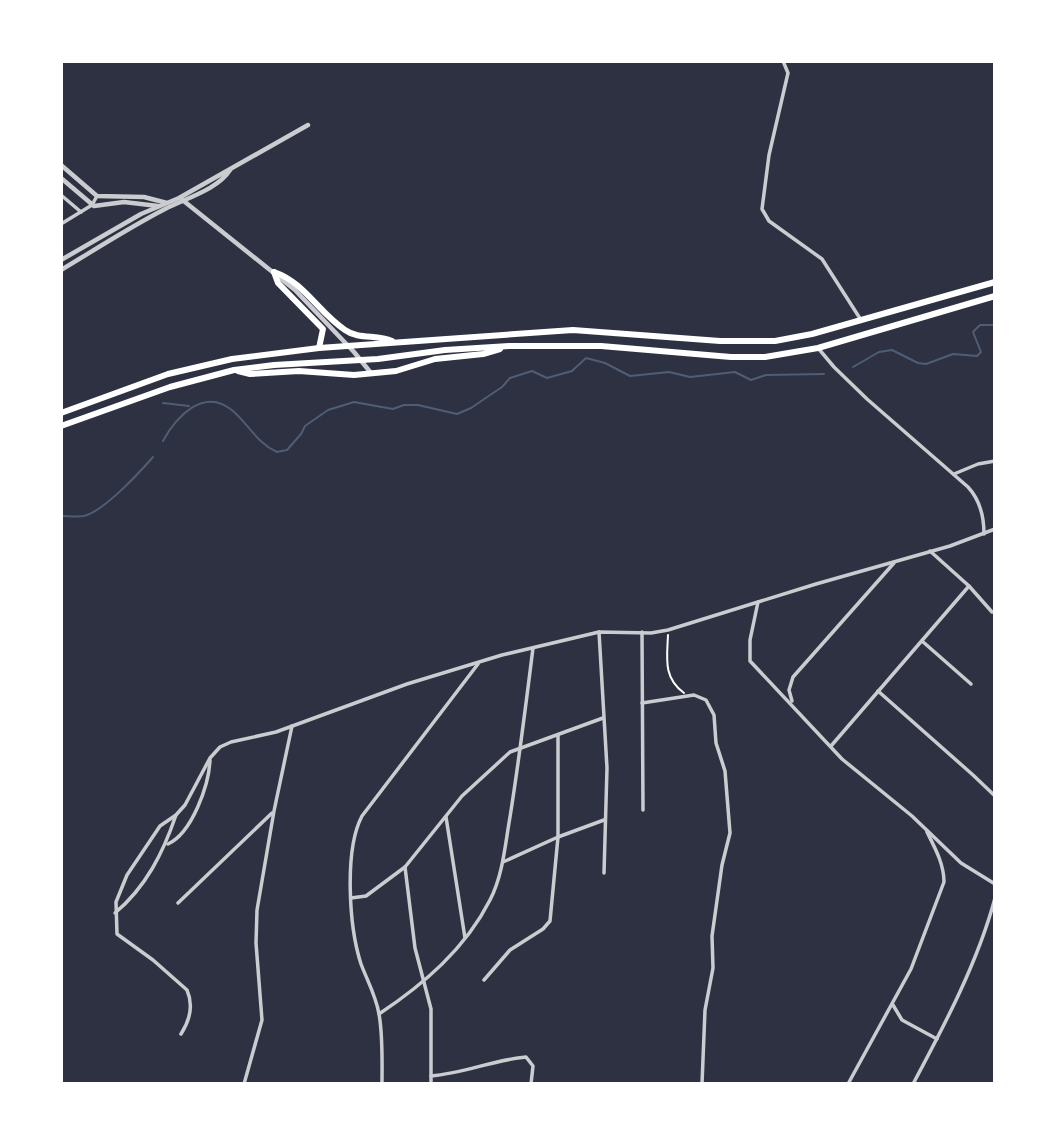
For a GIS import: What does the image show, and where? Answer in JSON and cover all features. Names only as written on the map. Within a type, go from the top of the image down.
[{"type":"highway","points":[[274,272],[290,278],[345,330],[357,335],[383,337],[394,342]]},
{"type":"highway","points":[[274,272],[278,283],[323,329],[319,348]]},
{"type":"highway","points":[[61,413],[168,374],[204,364],[319,348],[573,330],[750,342],[812,334],[995,282]]},
{"type":"highway","points":[[61,426],[170,387],[234,370],[509,346],[601,346],[731,357],[765,357],[818,348],[995,296]]},
{"type":"highway","points":[[234,370],[250,374],[299,372],[354,375],[396,370],[435,359],[483,355],[509,346]]},
{"type":"street","points":[[783,61],[788,73],[769,155],[763,213],[769,221],[822,259],[862,320]]},
{"type":"street","points":[[61,270],[164,209],[225,177],[230,170],[308,125]]},
{"type":"street","points":[[61,165],[97,196],[144,197],[172,206]]},
{"type":"street","points":[[61,178],[92,205]]},
{"type":"street","points":[[61,195],[81,212]]},
{"type":"street","points":[[92,205],[97,196]]},
{"type":"street","points":[[61,260],[157,206],[182,199],[295,290],[371,373]]},
{"type":"street","points":[[61,224],[92,205],[124,202],[164,209]]},
{"type":"street","points":[[818,348],[876,407],[968,487],[978,501],[984,522],[984,534]]},
{"type":"street","points":[[953,474],[978,464],[995,461]]},
{"type":"street","points":[[115,913],[138,891],[166,844],[176,815],[194,791],[210,758],[220,747],[231,742],[276,732],[395,688],[479,662],[599,632],[668,630],[995,529]]},
{"type":"street","points":[[930,551],[969,586],[992,612]]},
{"type":"street","points":[[793,705],[789,690],[793,677],[895,562]]},
{"type":"street","points":[[831,746],[969,586]]},
{"type":"street","points":[[758,602],[750,640],[750,662],[842,759],[971,871],[995,884]]},
{"type":"street","points":[[599,632],[607,768],[604,873]]},
{"type":"street","points":[[642,632],[643,810]]},
{"type":"street","points":[[922,641],[971,684]]},
{"type":"street","points":[[379,1014],[443,965],[465,940],[491,898],[502,862],[521,748],[533,648]]},
{"type":"street","points":[[382,1084],[379,1014],[359,953],[351,898],[351,860],[355,830],[362,816],[479,662]]},
{"type":"street","points":[[878,691],[995,796]]},
{"type":"street","points":[[642,703],[688,695],[700,696],[711,707],[716,743],[725,771],[730,833],[722,865],[712,936],[713,968],[705,1010],[702,1084]]},
{"type":"street","points":[[351,898],[366,896],[405,867],[462,796],[510,752],[603,718]]},
{"type":"street","points":[[244,1084],[262,1020],[256,926],[274,811],[292,726]]},
{"type":"street","points":[[484,980],[510,950],[543,929],[550,921],[558,837],[558,735]]},
{"type":"street","points":[[166,844],[178,837],[205,791],[210,758]]},
{"type":"street","points":[[178,903],[274,811]]},
{"type":"street","points":[[176,815],[160,826],[134,863],[120,887],[115,913],[117,934],[153,960],[187,990],[190,997],[190,1014],[181,1034]]},
{"type":"street","points":[[446,817],[465,940]]},
{"type":"street","points":[[502,862],[604,820]]},
{"type":"street","points":[[848,1084],[911,969],[944,882],[938,854],[926,830]]},
{"type":"street","points":[[405,867],[415,948],[431,1009],[431,1084]]},
{"type":"street","points":[[913,1084],[950,1017],[995,898]]},
{"type":"street","points":[[893,1005],[902,1020],[937,1040]]},
{"type":"street","points":[[431,1076],[454,1074],[505,1059],[526,1057],[533,1066],[531,1084]]},
{"type":"path","points":[[668,630],[667,670],[671,681],[688,695]]},
{"type":"waterway","points":[[853,367],[879,352],[892,350],[918,363],[926,364],[953,354],[977,356],[981,352],[973,332],[980,325],[995,325]]},
{"type":"waterway","points":[[163,441],[183,414],[202,403],[212,402],[222,404],[233,411],[259,439],[277,452],[287,450],[305,426],[328,410],[354,402],[393,409],[404,405],[418,405],[457,414],[502,387],[510,378],[532,371],[547,378],[572,371],[586,358],[605,363],[630,376],[669,372],[690,377],[735,372],[751,380],[766,375],[824,374]]},
{"type":"waterway","points":[[163,403],[189,406]]},
{"type":"waterway","points":[[61,516],[84,516],[92,513],[121,491],[153,457]]}]
